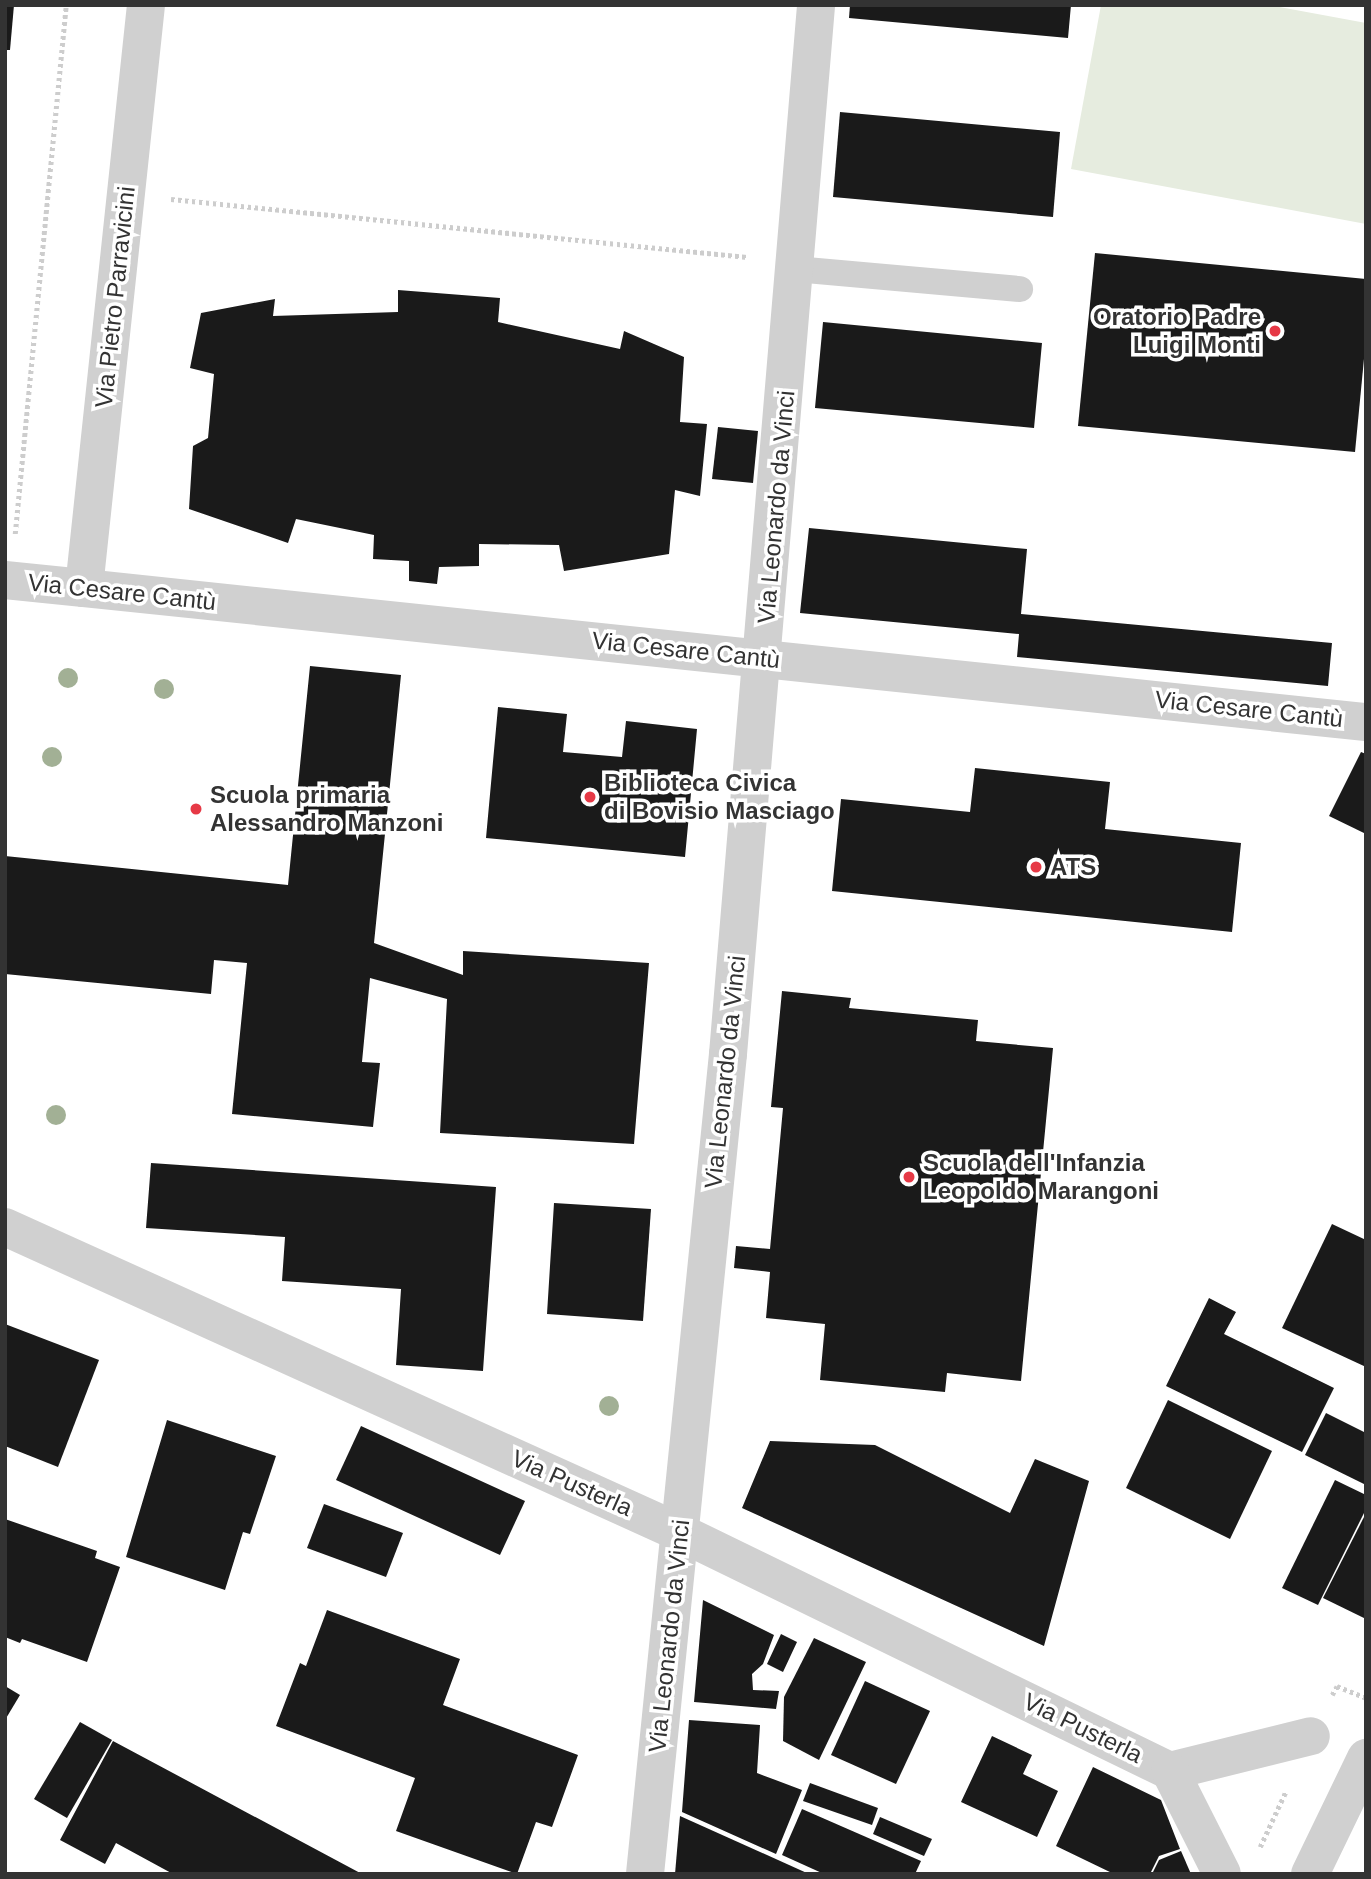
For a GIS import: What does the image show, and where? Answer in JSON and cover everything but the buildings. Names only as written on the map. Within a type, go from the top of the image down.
[{"type":"street","name":"Via Pietro Parravicini","points":[[84,588],[146,5]]},
{"type":"street","name":"Via Leonardo da Vinci","points":[[645,1874],[763,658],[816,5]]},
{"type":"street","name":"Via Cesare Cantù","points":[[8,580],[1366,722]]},
{"type":"street","name":"Via Pusterla","points":[[5,1227],[679,1532],[1170,1771],[1222,1874]]},
{"type":"street","name":"Via Pusterla","points":[[1170,1771],[1311,1736]]},
{"type":"street","points":[[1310,1874],[1366,1758]]},
{"type":"lane","points":[[795,269],[1020,289]]},
{"type":"path","points":[[8,580],[66,5]]},
{"type":"path","points":[[168,212],[169,199],[752,258]]},
{"type":"shaded area","points":[[1101,5],[1269,5],[1366,23],[1366,224],[1071,169]]},
{"type":"place","name":"Oratorio Padre Luigi Monti","points":[[1275,331]]},
{"type":"place","name":"Biblioteca Civica di Bovisio Masciago","points":[[590,797]]},
{"type":"place","name":"Scuola primaria Alessandro Manzoni","points":[[196,809]]},
{"type":"place","name":"ATS","points":[[1036,867]]},
{"type":"place","name":"Scuola dell'Infanzia Leopoldo Marangoni","points":[[909,1177]]}]
